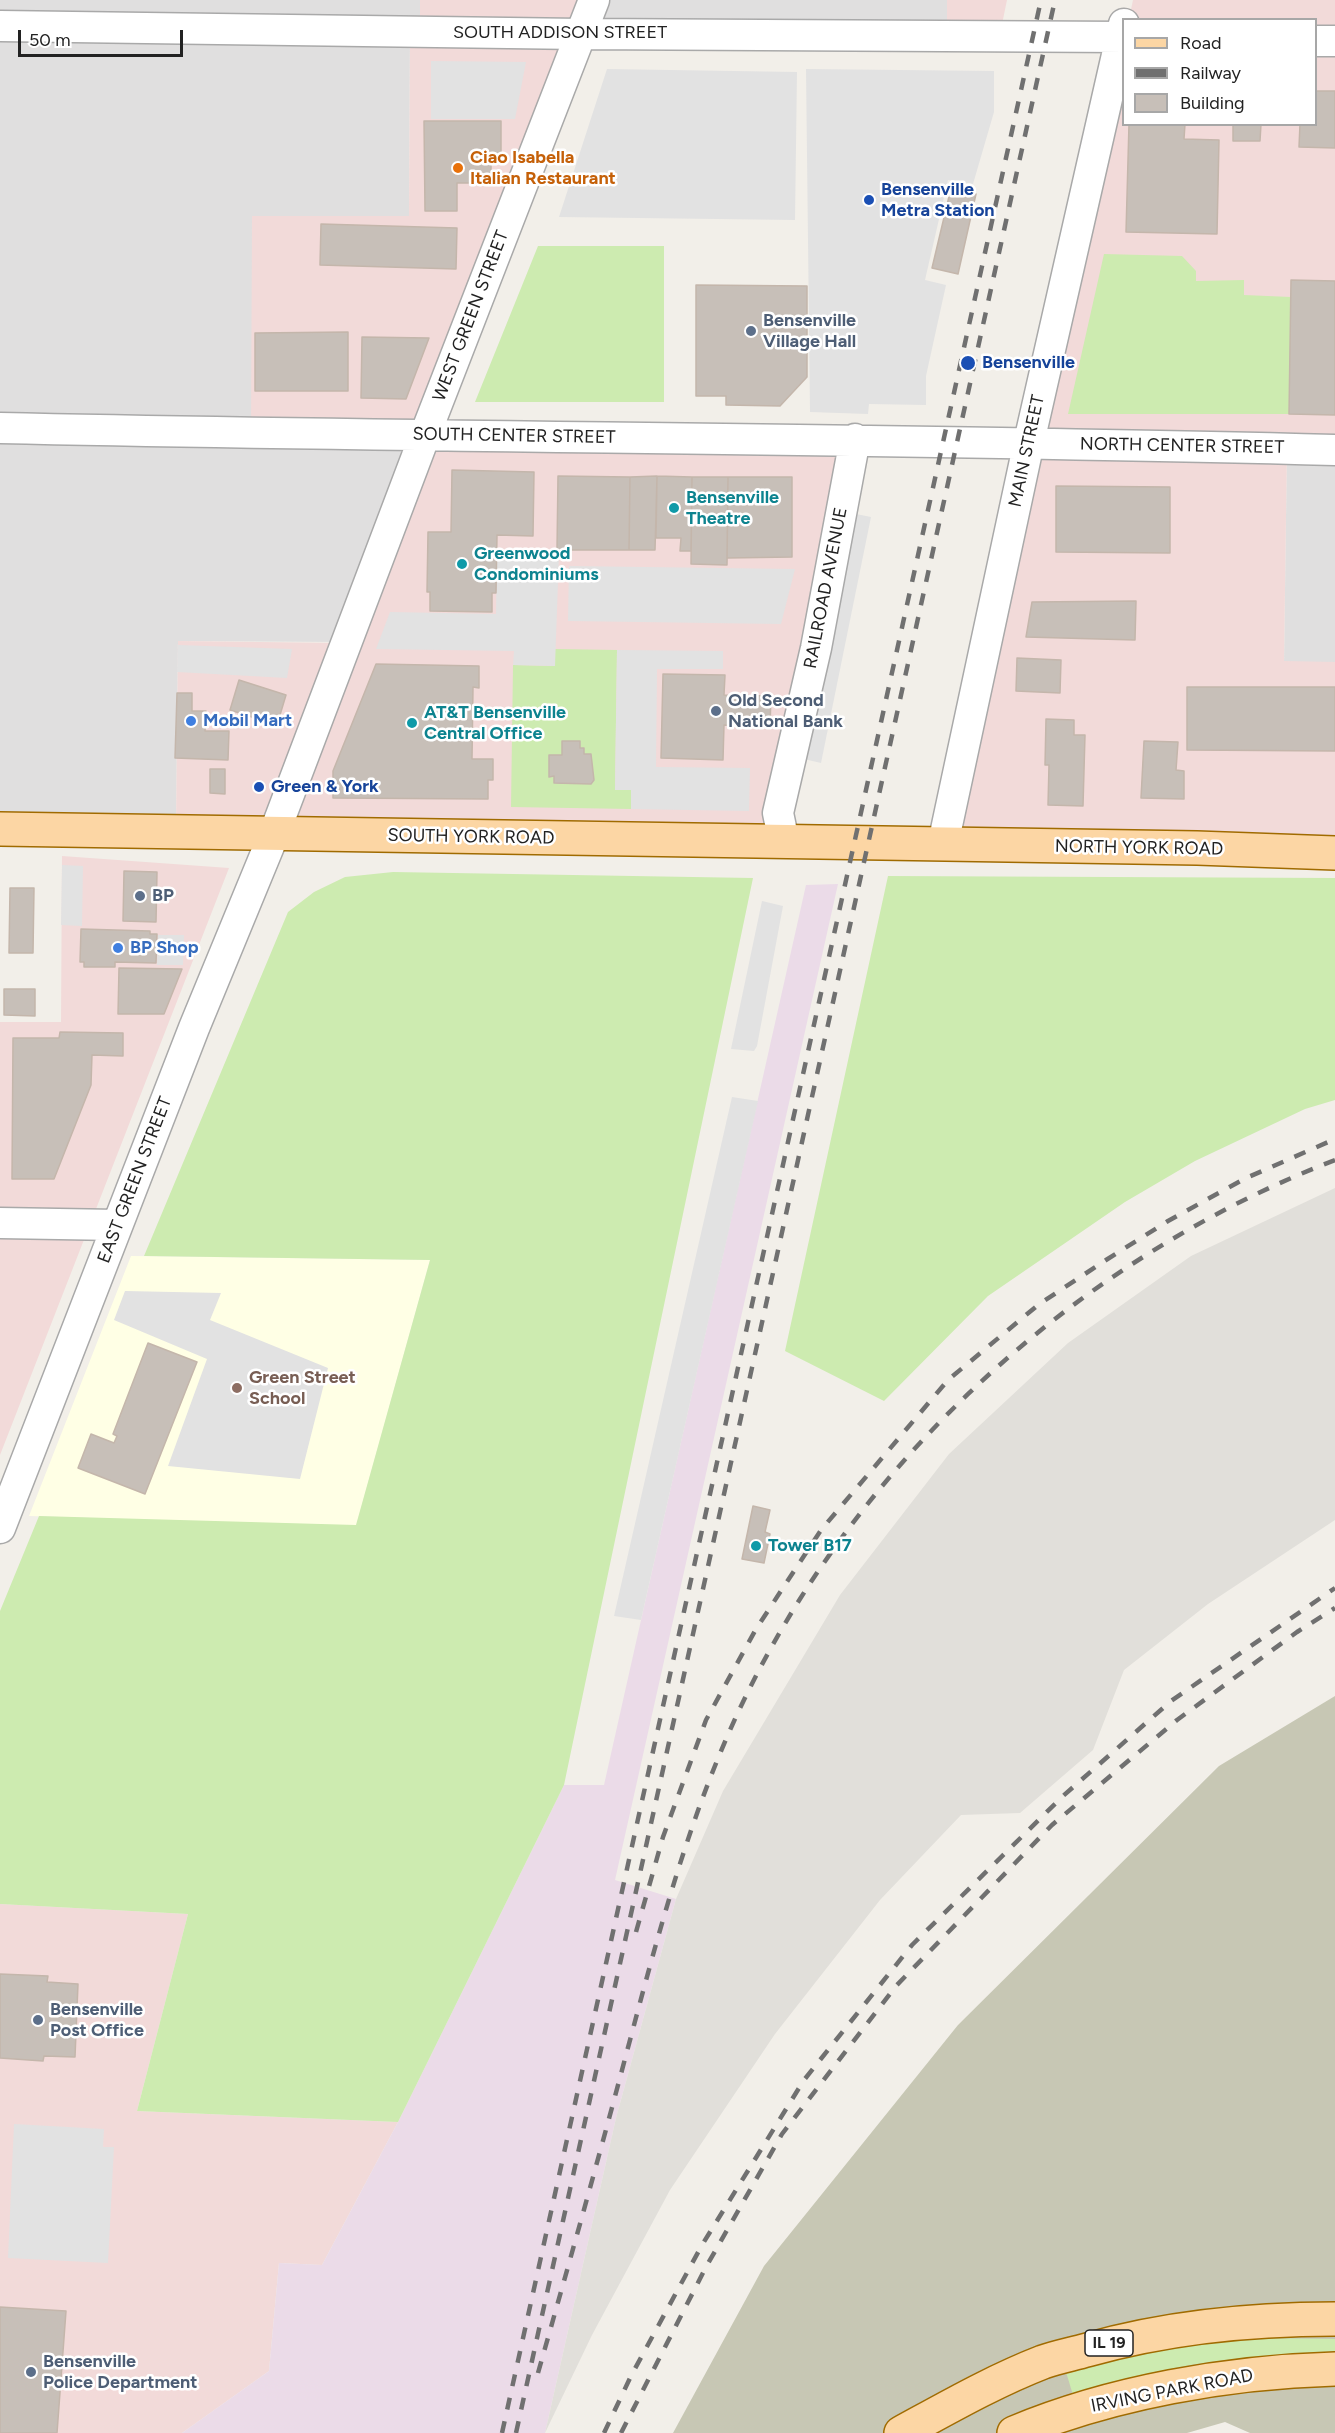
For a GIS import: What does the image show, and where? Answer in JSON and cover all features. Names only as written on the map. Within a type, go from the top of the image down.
[{"type":"main road","name":"SOUTH YORK ROAD","points":[[0,829],[943,844]]},
{"type":"main road","name":"NORTH YORK ROAD","points":[[943,844],[1335,853]]},
{"type":"main road","name":"IL 19","points":[[901,2433],[979,2390],[1045,2361],[1127,2338],[1214,2324],[1283,2319],[1335,2319]]},
{"type":"main road","name":"IRVING PARK ROAD","points":[[1014,2433],[1057,2415],[1118,2398],[1237,2377],[1296,2370],[1335,2369]]},
{"type":"street","name":"WEST GREEN STREET","points":[[274,834],[425,435],[594,0]]},
{"type":"street","name":"MAIN STREET","points":[[1125,18],[1129,0]]},
{"type":"street","name":"SOUTH ADDISON STREET","points":[[0,26],[581,34],[1122,29]]},
{"type":"street","name":"MAIN STREET","points":[[943,844],[1029,442],[1122,33]]},
{"type":"street","points":[[1317,41],[1335,41]]},
{"type":"street","name":"SOUTH CENTER STREET","points":[[0,428],[1029,442]]},
{"type":"street","name":"RAILROAD AVENUE","points":[[784,842],[778,813],[816,648],[855,439]]},
{"type":"street","name":"NORTH CENTER STREET","points":[[1029,442],[1335,450]]},
{"type":"street","name":"EAST GREEN STREET","points":[[0,1528],[194,1028],[274,834]]},
{"type":"street","points":[[0,1223],[117,1225]]},
{"type":"shaded area","points":[[0,0],[420,0],[420,28],[410,35],[409,217],[251,430],[0,423]]},
{"type":"shaded area","points":[[420,0],[590,0],[578,31],[420,28]]},
{"type":"shaded area","points":[[600,0],[947,0],[947,29],[589,28]]},
{"type":"shaded area","points":[[947,0],[1007,0],[1001,29],[947,29]]},
{"type":"shaded area","points":[[1133,0],[1335,0],[1335,445],[1287,444],[1284,661],[1335,662],[1335,846],[948,841],[1122,50],[1122,126],[1317,126],[1317,18],[1129,18]]},
{"type":"shaded area","points":[[410,35],[575,38],[422,431],[251,430],[252,216],[409,216]]},
{"type":"shaded area","points":[[431,61],[526,62],[515,119],[431,119]]},
{"type":"shaded area","points":[[607,69],[797,72],[795,220],[559,217]]},
{"type":"shaded area","points":[[806,69],[994,71],[994,112],[973,184],[948,180],[925,280],[946,285],[926,376],[926,405],[869,404],[868,414],[810,412]]},
{"type":"shaded area","points":[[0,431],[419,439],[342,642],[178,641],[176,827],[0,824]]},
{"type":"shaded area","points":[[429,441],[858,445],[766,835],[282,827]]},
{"type":"shaded area","points":[[1287,444],[1335,445],[1335,662],[1284,662]]},
{"type":"shaded area","points":[[841,511],[871,517],[821,763],[791,756]]},
{"type":"shaded area","points":[[497,553],[559,554],[555,666],[513,665],[514,651],[376,649],[390,612],[496,614]]},
{"type":"shaded area","points":[[569,566],[795,569],[781,624],[568,621]]},
{"type":"shaded area","points":[[178,641],[342,643],[271,829],[176,827]]},
{"type":"shaded area","points":[[178,645],[292,649],[287,678],[177,672]]},
{"type":"shaded area","points":[[617,650],[723,651],[723,669],[657,669],[656,767],[750,768],[749,811],[631,809],[631,790],[615,790]]},
{"type":"shaded area","points":[[62,856],[229,868],[0,1455],[0,1022],[61,1022]]},
{"type":"shaded area","points":[[62,865],[83,866],[82,926],[61,925]]},
{"type":"shaded area","points":[[838,884],[615,1880],[676,1899],[616,2118],[545,2433],[182,2433],[269,2371],[279,2263],[322,2265],[398,2122],[564,1785],[604,1785],[806,885]]},
{"type":"shaded area","points":[[762,901],[783,906],[757,1046],[754,1051],[731,1049]]},
{"type":"shaded area","points":[[158,935],[184,935],[183,965],[157,965]]},
{"type":"shaded area","points":[[732,1097],[758,1101],[641,1620],[614,1616]]},
{"type":"shaded area","points":[[1335,1188],[1335,1520],[1208,1604],[1124,1670],[1093,1750],[1020,1813],[961,1815],[880,1900],[775,2034],[670,2190],[592,2335],[545,2433],[616,2118],[676,1899],[723,1791],[840,1595],[949,1454],[1068,1343],[1191,1256]]},
{"type":"shaded area","name":"Green Street School","points":[[131,1256],[430,1260],[356,1526],[29,1516]]},
{"type":"shaded area","points":[[125,1291],[221,1293],[210,1320],[328,1368],[300,1479],[168,1466],[207,1359],[114,1320]]},
{"type":"shaded area","points":[[1335,1696],[1335,2433],[1250,2433],[1225,2422],[1187,2433],[673,2433],[764,2266],[958,2025],[1219,1766]]},
{"type":"shaded area","points":[[0,1904],[188,1914],[137,2111],[398,2122],[322,2265],[279,2263],[269,2371],[182,2433],[0,2433]]},
{"type":"shaded area","points":[[14,2124],[104,2129],[103,2147],[114,2147],[108,2263],[8,2258]]},
{"type":"green space","points":[[538,246],[664,246],[664,402],[475,402]]},
{"type":"green space","points":[[1104,254],[1182,256],[1196,271],[1196,281],[1244,280],[1244,295],[1291,297],[1289,414],[1068,414]]},
{"type":"green space","points":[[555,649],[617,650],[615,789],[631,790],[631,809],[511,807],[513,665],[555,666]],"holes":[[[562,741],[579,741],[580,748],[584,748],[584,754],[591,754],[590,784],[554,782],[554,776],[549,776],[549,755],[562,755]]]},
{"type":"green space","points":[[393,872],[753,878],[564,1785],[398,2122],[137,2111],[188,1914],[0,1904],[0,1611],[39,1516],[356,1525],[430,1260],[144,1256],[288,912],[314,892],[345,877]]},
{"type":"green space","points":[[888,876],[1335,878],[1335,1100],[1305,1109],[1195,1161],[1125,1202],[988,1296],[884,1401],[785,1351]]},
{"type":"green space","points":[[1256,2338],[1335,2339],[1335,2354],[1257,2357],[1193,2365],[1141,2376],[1073,2395],[1066,2372],[1144,2350],[1204,2341]]},
{"type":"building","points":[[1317,91],[1335,91],[1335,148],[1299,147],[1300,126],[1317,126]]},
{"type":"building","name":"Ciao Isabella Italian Restaurant","points":[[424,121],[501,121],[501,154],[491,154],[491,183],[457,183],[457,211],[425,211]]},
{"type":"building","points":[[1129,126],[1185,126],[1184,139],[1219,140],[1217,234],[1126,232]]},
{"type":"building","points":[[1233,126],[1261,126],[1260,141],[1233,141]]},
{"type":"building","points":[[951,188],[976,194],[958,274],[932,268]]},
{"type":"building","points":[[321,224],[457,228],[456,269],[320,265]]},
{"type":"building","points":[[1291,280],[1335,281],[1335,415],[1289,414]]},
{"type":"building","name":"Bensenville Village Hall","points":[[696,285],[807,286],[807,377],[780,406],[726,405],[726,396],[696,396]]},
{"type":"building","points":[[348,332],[348,391],[255,391],[255,333]]},
{"type":"building","points":[[362,337],[429,338],[406,399],[361,398]]},
{"type":"building","name":"Greenwood Condominiums","points":[[452,470],[534,472],[533,536],[497,535],[496,593],[492,593],[492,612],[430,611],[430,592],[427,592],[428,532],[451,532]]},
{"type":"building","points":[[558,476],[630,477],[629,550],[557,550]]},
{"type":"building","name":"Bensenville Theatre","points":[[657,476],[692,477],[691,551],[680,551],[681,538],[656,538]]},
{"type":"building","points":[[657,476],[655,550],[629,550],[630,477]]},
{"type":"building","points":[[692,477],[728,477],[727,565],[691,564]]},
{"type":"building","points":[[728,477],[792,477],[792,557],[727,558]]},
{"type":"building","points":[[1056,486],[1170,487],[1170,553],[1056,552]]},
{"type":"building","points":[[1136,601],[1135,640],[1026,637],[1032,602]]},
{"type":"building","points":[[1017,658],[1061,660],[1060,693],[1016,691]]},
{"type":"building","name":"AT&T Bensenville Central Office","points":[[376,664],[479,666],[479,688],[473,687],[472,759],[493,759],[493,780],[488,780],[488,799],[333,798],[333,771]]},
{"type":"building","name":"Old Second National Bank","points":[[663,674],[725,675],[724,695],[771,696],[770,727],[724,725],[723,760],[661,758]]},
{"type":"building","points":[[239,680],[286,695],[277,725],[230,710]]},
{"type":"building","points":[[1187,687],[1335,687],[1335,751],[1187,750]]},
{"type":"building","name":"Mobil Mart","points":[[177,693],[192,693],[192,711],[206,711],[205,731],[229,731],[228,760],[175,758]]},
{"type":"building","points":[[1046,719],[1074,720],[1074,735],[1085,735],[1083,806],[1048,805],[1049,765],[1045,765]]},
{"type":"building","points":[[562,741],[580,741],[580,748],[584,748],[584,754],[591,754],[594,780],[591,784],[554,783],[554,776],[549,777],[549,755],[562,755]]},
{"type":"building","points":[[1144,741],[1178,742],[1176,770],[1184,771],[1184,799],[1141,798]]},
{"type":"building","points":[[210,769],[225,769],[225,794],[210,793]]},
{"type":"building","name":"BP","points":[[124,871],[157,872],[156,922],[123,921]]},
{"type":"building","points":[[10,888],[34,888],[33,953],[9,953]]},
{"type":"building","name":"BP Shop","points":[[81,929],[150,931],[150,934],[157,934],[156,963],[115,962],[115,967],[84,967],[84,962],[80,962]]},
{"type":"building","points":[[119,968],[182,969],[164,1014],[118,1014]]},
{"type":"building","points":[[4,989],[35,989],[35,1016],[4,1015]]},
{"type":"building","points":[[60,1032],[123,1033],[123,1056],[92,1055],[91,1085],[54,1179],[12,1179],[13,1038],[59,1038]]},
{"type":"building","points":[[148,1343],[197,1362],[145,1494],[78,1468],[91,1434],[114,1443],[117,1436],[113,1434]]},
{"type":"building","name":"Tower B17","points":[[753,1506],[770,1510],[765,1532],[770,1534],[764,1563],[742,1559]]},
{"type":"building","name":"Bensenville Post Office","points":[[0,1974],[48,1976],[47,1982],[78,1984],[75,2057],[44,2056],[43,2061],[0,2058]]},
{"type":"building","name":"Bensenville Police Department","points":[[0,2307],[66,2311],[57,2433],[0,2433]]},
{"type":"railway","points":[[502,2433],[1041,0]]},
{"type":"railway","points":[[516,2433],[1055,0]]},
{"type":"railway","points":[[636,1932],[663,1837],[706,1720],[756,1629],[821,1530],[948,1380],[1038,1305],[1168,1221],[1244,1179],[1335,1139]]},
{"type":"railway","points":[[538,2373],[657,1942],[691,1829],[719,1756],[766,1657],[824,1563],[891,1476],[967,1395],[1050,1323],[1140,1259],[1235,1205],[1335,1160]]},
{"type":"railway","points":[[604,2433],[631,2376],[702,2245],[804,2080],[912,1945],[1063,1796],[1171,1701],[1335,1588]]},
{"type":"railway","points":[[621,2433],[706,2267],[782,2134],[896,1986],[1052,1825],[1177,1720],[1297,1632],[1335,1608]]},
{"type":"place","name":"Ciao Isabella Italian Restaurant","points":[[458,168]]},
{"type":"place","name":"Bensenville Metra Station","points":[[869,200]]},
{"type":"place","name":"Bensenville Village Hall","points":[[751,331]]},
{"type":"place","name":"Bensenville","points":[[968,363]]},
{"type":"place","name":"Bensenville Theatre","points":[[674,508]]},
{"type":"place","name":"Greenwood Condominiums","points":[[462,564]]},
{"type":"place","name":"Old Second National Bank","points":[[716,711]]},
{"type":"place","name":"Mobil Mart","points":[[191,721]]},
{"type":"place","name":"AT&T Bensenville Central Office","points":[[412,723]]},
{"type":"place","name":"Green & York","points":[[259,787]]},
{"type":"place","name":"BP","points":[[140,896]]},
{"type":"place","name":"BP Shop","points":[[118,948]]},
{"type":"place","name":"Green Street School","points":[[237,1388]]},
{"type":"place","name":"Tower B17","points":[[756,1546]]},
{"type":"place","name":"Bensenville Post Office","points":[[38,2020]]},
{"type":"place","name":"Bensenville Police Department","points":[[31,2372]]}]
